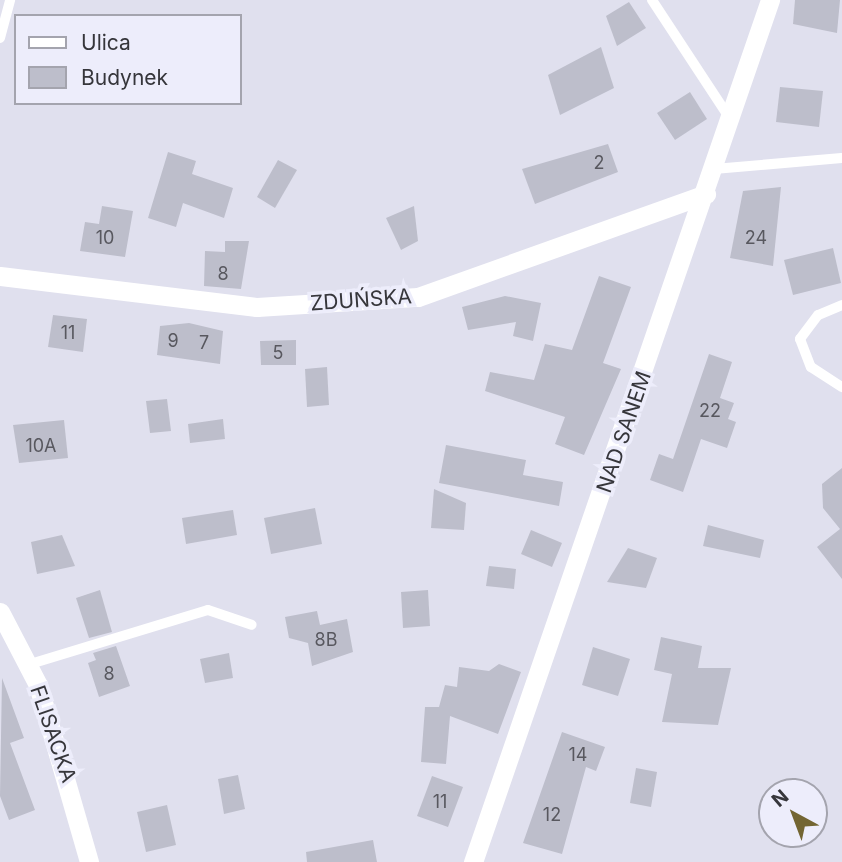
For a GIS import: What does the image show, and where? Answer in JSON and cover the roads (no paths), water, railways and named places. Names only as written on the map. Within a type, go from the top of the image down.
[{"type":"street","name":"NAD SANEM","points":[[473,862],[706,194],[770,0]]},
{"type":"street","name":"ZDUŃSKA","points":[[0,276],[257,307],[418,297],[706,194]]},
{"type":"street","name":"FLISACKA","points":[[0,612],[27,665],[83,827],[89,862]]},
{"type":"lane","points":[[0,38],[10,0]]},
{"type":"lane","points":[[652,0],[731,121]]},
{"type":"lane","points":[[714,169],[842,158]]},
{"type":"lane","points":[[842,305],[818,315],[800,339],[811,367],[842,387]]},
{"type":"lane","points":[[27,665],[208,610],[252,625]]}]
